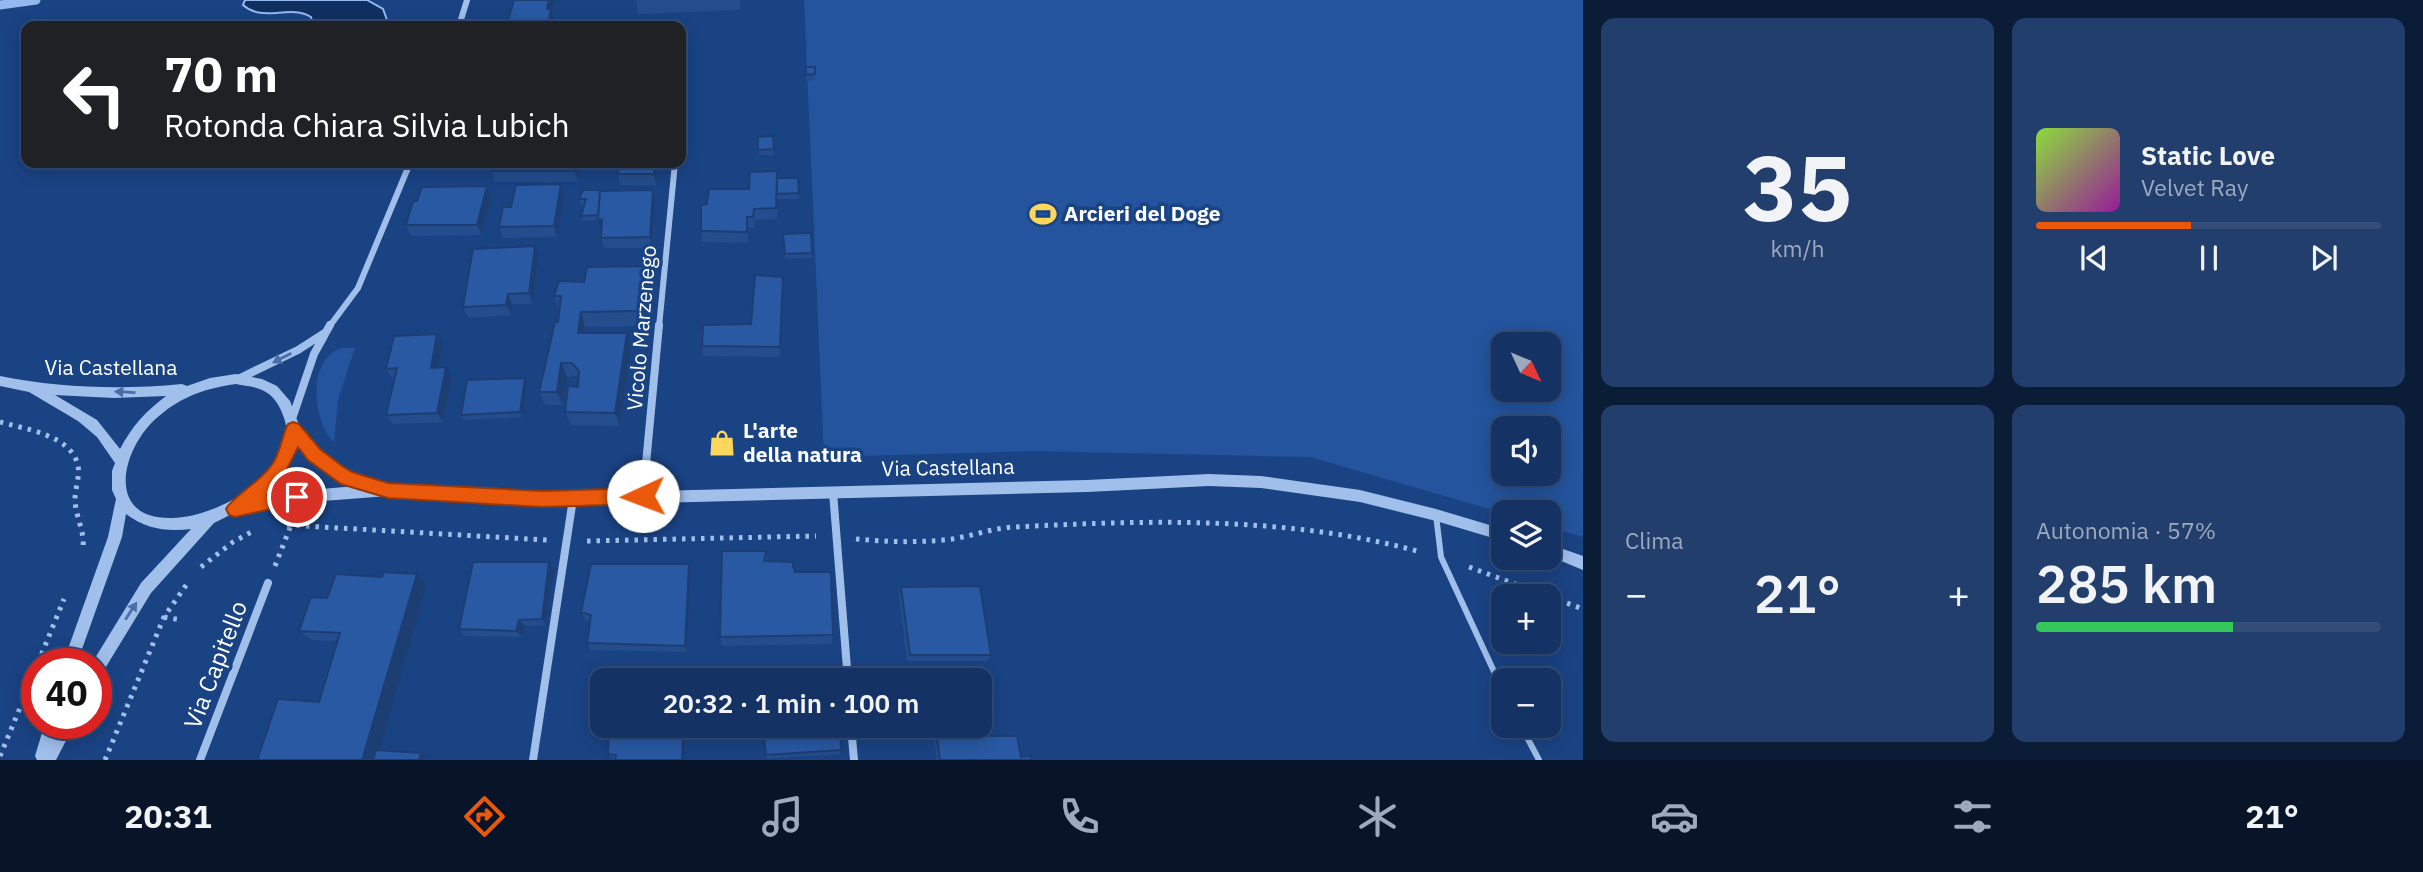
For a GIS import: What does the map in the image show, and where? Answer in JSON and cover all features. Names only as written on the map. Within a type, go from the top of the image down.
[{"type":"street","points":[[461,21],[467,0]]},
{"type":"street","points":[[122,500],[135,515],[155,524],[180,526],[208,521],[235,509],[259,492],[277,472],[289,450],[304,377],[326,331],[358,288],[408,168]]},
{"type":"street","name":"Vicolo Marzenego","points":[[643,496],[675,168]]},
{"type":"street","points":[[76,648],[115,537],[122,500],[117,481],[120,459],[130,438],[147,418],[168,400],[193,388],[236,379],[298,350],[326,331]]},
{"type":"street","points":[[236,379],[263,385],[279,395],[293,423]]},
{"type":"street","name":"Via Castellana","points":[[0,381],[30,388],[151,393],[193,388]]},
{"type":"street","name":"Via Castellana","points":[[30,388],[90,420],[120,459]]},
{"type":"street","name":"Via Castellana","points":[[293,423],[314,454],[336,472],[347,479],[388,490]]},
{"type":"street","name":"Via Castellana","points":[[235,509],[297,497],[388,490],[573,499],[1209,480],[1261,482],[1360,496],[1436,514],[1491,531]]},
{"type":"street","points":[[833,492],[847,668]]},
{"type":"street","points":[[533,760],[573,499]]},
{"type":"street","points":[[109,648],[146,588],[208,521]]},
{"type":"street","points":[[1561,555],[1583,563]]},
{"type":"street","name":"Via Capitello","points":[[200,760],[268,583]]},
{"type":"street","points":[[852,738],[854,760]]},
{"type":"street","points":[[45,760],[50,739]]},
{"type":"street","points":[[45,760],[57,739]]},
{"type":"lane","points":[[1436,514],[1441,557],[1492,668]]},
{"type":"lane","points":[[1527,738],[1539,760]]},
{"type":"path","points":[[0,422],[59,441],[74,455],[78,466],[75,503],[82,524],[84,544],[81,555]]},
{"type":"path","points":[[864,540],[893,542],[950,539],[1010,527],[1176,521],[1313,528],[1370,538],[1441,557],[1583,609]]},
{"type":"path","points":[[268,583],[291,524]]},
{"type":"path","points":[[588,541],[810,536]]},
{"type":"path","points":[[44,648],[69,589]]},
{"type":"path","points":[[164,617],[181,620]]},
{"type":"path","points":[[0,756],[21,704]]},
{"type":"shaded area","points":[[245,0],[367,0],[383,9],[387,20],[312,21],[311,17],[303,13],[259,13],[243,5]]},
{"type":"shaded area","points":[[804,0],[1583,0],[1583,537],[1561,531],[1561,500],[1491,500],[1491,510],[1310,457],[1034,451],[824,457]]},
{"type":"shaded area","points":[[341,348],[355,348],[338,400],[334,443],[321,421],[316,392],[322,365],[330,355]]},
{"type":"building","points":[[514,0],[549,0],[549,20],[508,20]]},
{"type":"building","points":[[806,67],[815,67],[815,74],[806,75]]},
{"type":"building","points":[[773,136],[774,149],[758,150],[758,137]]},
{"type":"building","points":[[491,168],[575,168],[575,171],[491,171]]},
{"type":"building","points":[[619,168],[655,168],[654,174],[618,174]]},
{"type":"building","points":[[777,171],[776,208],[754,209],[753,217],[747,217],[747,232],[701,231],[701,205],[707,204],[709,189],[749,189],[750,172]]},
{"type":"building","points":[[777,178],[798,178],[799,193],[777,194]]},
{"type":"building","points":[[561,184],[554,226],[499,227],[503,207],[511,207],[516,185]]},
{"type":"building","points":[[487,186],[477,225],[406,225],[413,201],[417,201],[422,187]]},
{"type":"building","points":[[583,190],[607,190],[600,191],[598,215],[581,216],[586,199],[579,199]]},
{"type":"building","points":[[653,190],[650,237],[601,238],[602,219],[598,220],[600,191]]},
{"type":"building","points":[[811,233],[812,253],[785,254],[783,234]]},
{"type":"building","points":[[535,246],[529,293],[508,294],[506,305],[463,307],[473,249]]},
{"type":"building","points":[[644,266],[640,311],[581,312],[578,333],[627,333],[615,413],[565,412],[568,386],[578,387],[579,371],[572,363],[561,363],[557,392],[539,392],[555,322],[558,322],[561,296],[554,296],[559,281],[584,282],[587,267]]},
{"type":"building","points":[[755,275],[783,277],[780,347],[702,346],[703,325],[751,324]]},
{"type":"building","points":[[437,334],[431,368],[446,367],[437,413],[386,415],[397,368],[386,369],[394,336]]},
{"type":"building","points":[[525,378],[520,412],[461,415],[467,380]]},
{"type":"building","points":[[722,551],[766,551],[764,561],[792,562],[795,572],[831,572],[833,635],[720,637]]},
{"type":"building","points":[[473,562],[549,562],[542,619],[519,620],[516,631],[459,629]]},
{"type":"building","points":[[591,564],[689,564],[685,646],[587,643],[591,615],[581,612]]},
{"type":"building","points":[[383,572],[417,574],[362,760],[257,760],[278,699],[319,702],[340,633],[299,631],[311,597],[327,598],[336,574],[382,577]]},
{"type":"building","points":[[980,586],[991,655],[910,655],[901,587]]},
{"type":"building","points":[[1017,736],[1021,757],[1031,756],[1031,760],[940,760],[937,738]]},
{"type":"building","points":[[609,738],[683,738],[682,760],[615,760],[616,755],[608,754]]},
{"type":"building","points":[[764,738],[840,738],[841,750],[766,755]]},
{"type":"building","points":[[376,750],[421,753],[419,760],[373,760]]},
{"type":"waterway","points":[[0,5],[36,0]]},
{"type":"place","name":"Arcieri del Doge","points":[[1043,214]]},
{"type":"place","name":"L'arte della natura","points":[[722,443]]},
{"type":"route","points":[[297,497],[235,509],[259,492],[277,472],[289,450],[293,429],[314,454],[336,472],[347,479],[388,490],[542,499],[643,496]]}]
